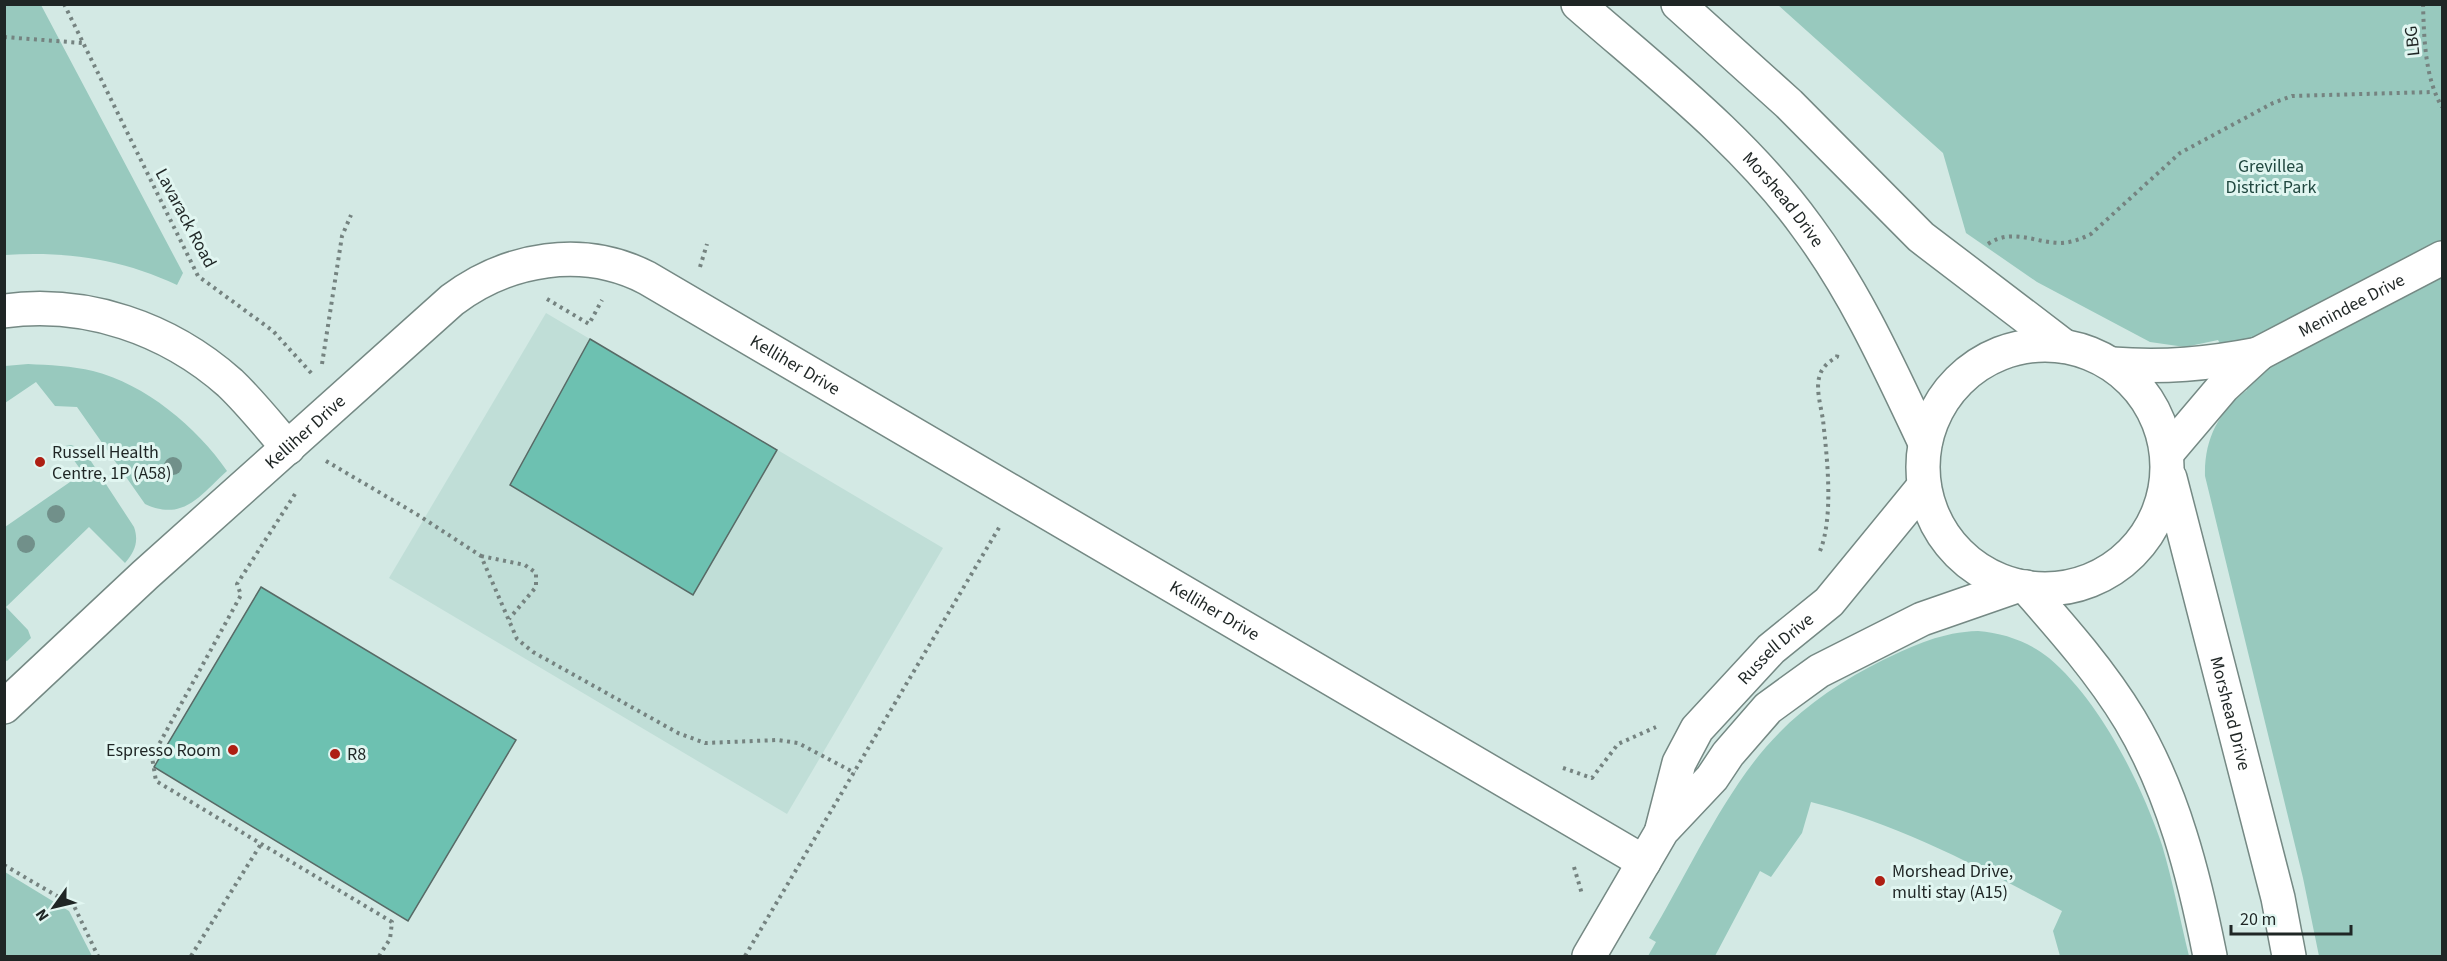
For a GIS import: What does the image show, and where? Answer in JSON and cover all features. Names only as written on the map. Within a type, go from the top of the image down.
[{"type":"street","name":"Morshead Drive","points":[[1578,4],[1697,108],[1770,182],[1807,226],[1831,262],[1882,352],[1925,443]]},
{"type":"street","points":[[1678,4],[1789,104],[1921,237],[2064,346]]},
{"type":"street","name":"Menindee Drive","points":[[2168,462],[2223,387],[2260,353],[2442,258]]},
{"type":"street","name":"Kelliher Drive","points":[[9,693],[145,575],[438,312],[483,278],[508,268],[540,261],[599,262],[626,268],[656,283],[1644,862]]},
{"type":"street","points":[[4,311],[63,308],[115,317],[132,324],[213,370],[247,401],[288,448]]},
{"type":"street","points":[[2112,364],[2089,352],[2064,346],[2023,346],[1984,360],[1959,380],[1939,404],[1925,443],[1924,486],[1938,525],[1962,557],[1998,579],[2022,587],[2045,589],[2082,584],[2099,577],[2123,562],[2153,526],[2161,509],[2168,462]]},
{"type":"street","name":"Menindee Drive","points":[[2112,364],[2156,367],[2205,364],[2260,353]]},
{"type":"street","name":"Morshead Drive","points":[[2112,364],[2132,380],[2148,400],[2160,426],[2272,875],[2289,957]]},
{"type":"street","name":"Russell Drive","points":[[1662,831],[1679,763],[1696,729],[1771,649],[1830,602],[1924,486]]},
{"type":"street","points":[[2022,587],[2067,634],[2110,690],[2147,753],[2175,817],[2191,872],[2210,957]]},
{"type":"street","name":"Russell Drive","points":[[1589,957],[1662,831],[1712,778],[1768,708],[1798,685],[1842,658],[1922,619],[2022,587]]},
{"type":"path","name":"Lavarack Road","points":[[64,4],[198,276],[273,331],[318,379],[342,236],[351,215]]},
{"type":"path","name":"LBG","points":[[2423,4],[2433,92],[2442,107]]},
{"type":"path","points":[[4,37],[82,43]]},
{"type":"path","points":[[1959,264],[1995,239],[2010,235],[2058,243],[2076,241],[2091,234],[2180,153],[2292,96],[2433,92]]},
{"type":"path","points":[[542,296],[589,324],[605,295]]},
{"type":"path","points":[[1819,552],[1823,543],[1828,498],[1825,441],[1818,381],[1820,374],[1829,361],[1837,357],[1839,341],[1849,336],[1859,333],[1882,352]]},
{"type":"path","points":[[334,465],[480,556],[525,565],[536,573],[536,587],[509,619]]},
{"type":"path","points":[[301,484],[237,584],[241,595],[152,757],[156,781],[392,922],[390,939],[379,957]]},
{"type":"path","points":[[745,957],[1003,520]]},
{"type":"path","points":[[480,556],[517,639],[533,652],[678,733],[705,743],[778,740],[798,743],[855,773]]},
{"type":"path","points":[[1592,778],[1618,744],[1661,725]]},
{"type":"path","points":[[191,957],[261,844]]},
{"type":"path","points":[[4,865],[74,906],[98,957]]},
{"type":"shaded area","points":[[546,313],[943,548],[787,814],[389,578]]},
{"type":"green space","points":[[5,4],[41,5],[183,273],[177,285],[135,269],[93,259],[49,254],[5,255]]},
{"type":"green space","name":"Grevillea District Park","points":[[1778,5],[2442,5],[2442,956],[2319,956],[2303,878],[2205,476],[2207,450],[2215,428],[2228,408],[2247,390],[2218,340],[2185,347],[2150,342],[2037,282],[1966,233],[1943,153]]},
{"type":"green space","points":[[28,364],[85,369],[132,386],[185,423],[227,471],[199,497],[181,508],[159,509],[145,504],[77,407],[55,406],[36,382],[5,403],[5,366]]},
{"type":"green space","points":[[71,445],[83,449],[134,527],[135,546],[125,563],[89,527],[6,607],[28,630],[31,638],[7,661],[4,660],[5,527],[83,473],[66,449],[65,446]]},
{"type":"green space","points":[[1978,631],[2016,639],[2041,652],[2068,676],[2102,720],[2117,744],[2143,796],[2162,845],[2189,956],[2060,956],[2053,931],[2062,911],[1909,835],[1811,802],[1802,833],[1771,877],[1760,871],[1715,956],[1648,956],[1656,942],[1649,938],[1719,814],[1766,747],[1792,720],[1820,698],[1883,660],[1918,644],[1952,634]]},
{"type":"green space","points":[[5,872],[69,911],[92,956],[5,956]]},
{"type":"building","points":[[590,339],[777,450],[693,595],[510,485]]},
{"type":"building","name":"R8","points":[[261,587],[516,740],[408,921],[154,767]]},
{"type":"place","name":"Russell Health Centre, 1P (A58)","points":[[40,462]]},
{"type":"place","name":"Espresso Room","points":[[233,750]]},
{"type":"place","name":"R8","points":[[335,754]]},
{"type":"place","name":"Morshead Drive, multi stay (A15)","points":[[1880,881]]}]
